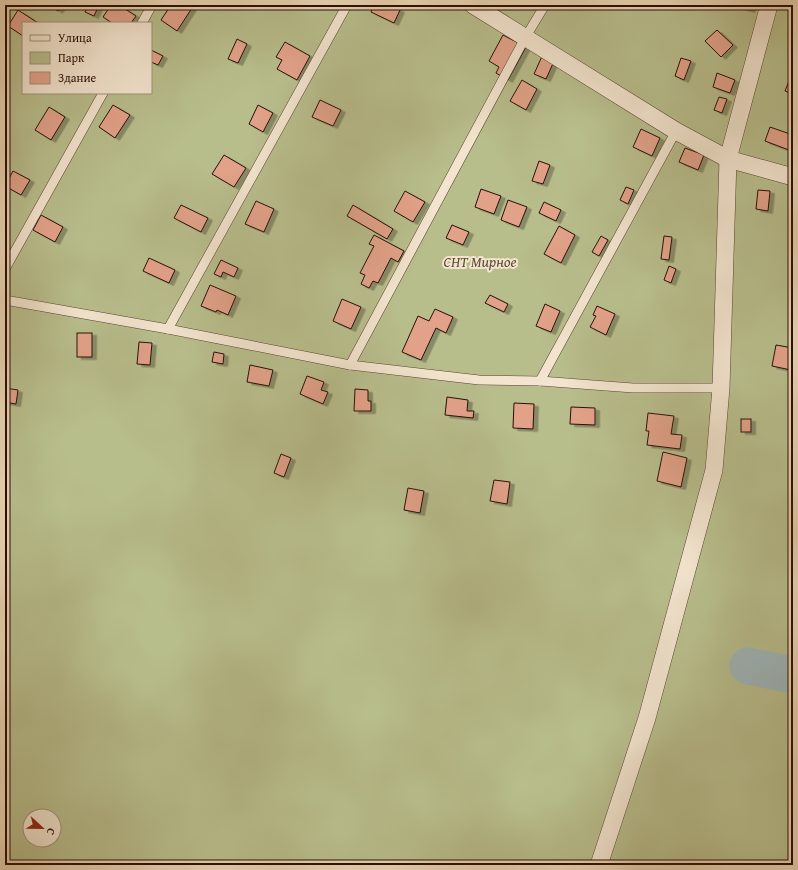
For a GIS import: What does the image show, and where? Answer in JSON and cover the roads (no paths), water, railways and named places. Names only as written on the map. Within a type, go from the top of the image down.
[{"type":"street","points":[[473,5],[676,130],[728,159],[793,177]]},
{"type":"street","points":[[599,865],[647,718],[714,470],[721,388],[728,159],[769,5]]},
{"type":"lane","points":[[143,22],[152,5]]},
{"type":"lane","points":[[168,329],[347,5]]},
{"type":"lane","points":[[350,365],[525,38],[545,5]]},
{"type":"lane","points":[[5,269],[102,94]]},
{"type":"lane","points":[[540,381],[676,130]]},
{"type":"lane","points":[[5,300],[168,329],[350,365],[479,380],[540,381],[633,388],[721,388]]},
{"type":"waterway","points":[[748,666],[793,675]]},
{"type":"park label","name":"СНТ Мирное","points":[[480,261]]}]
